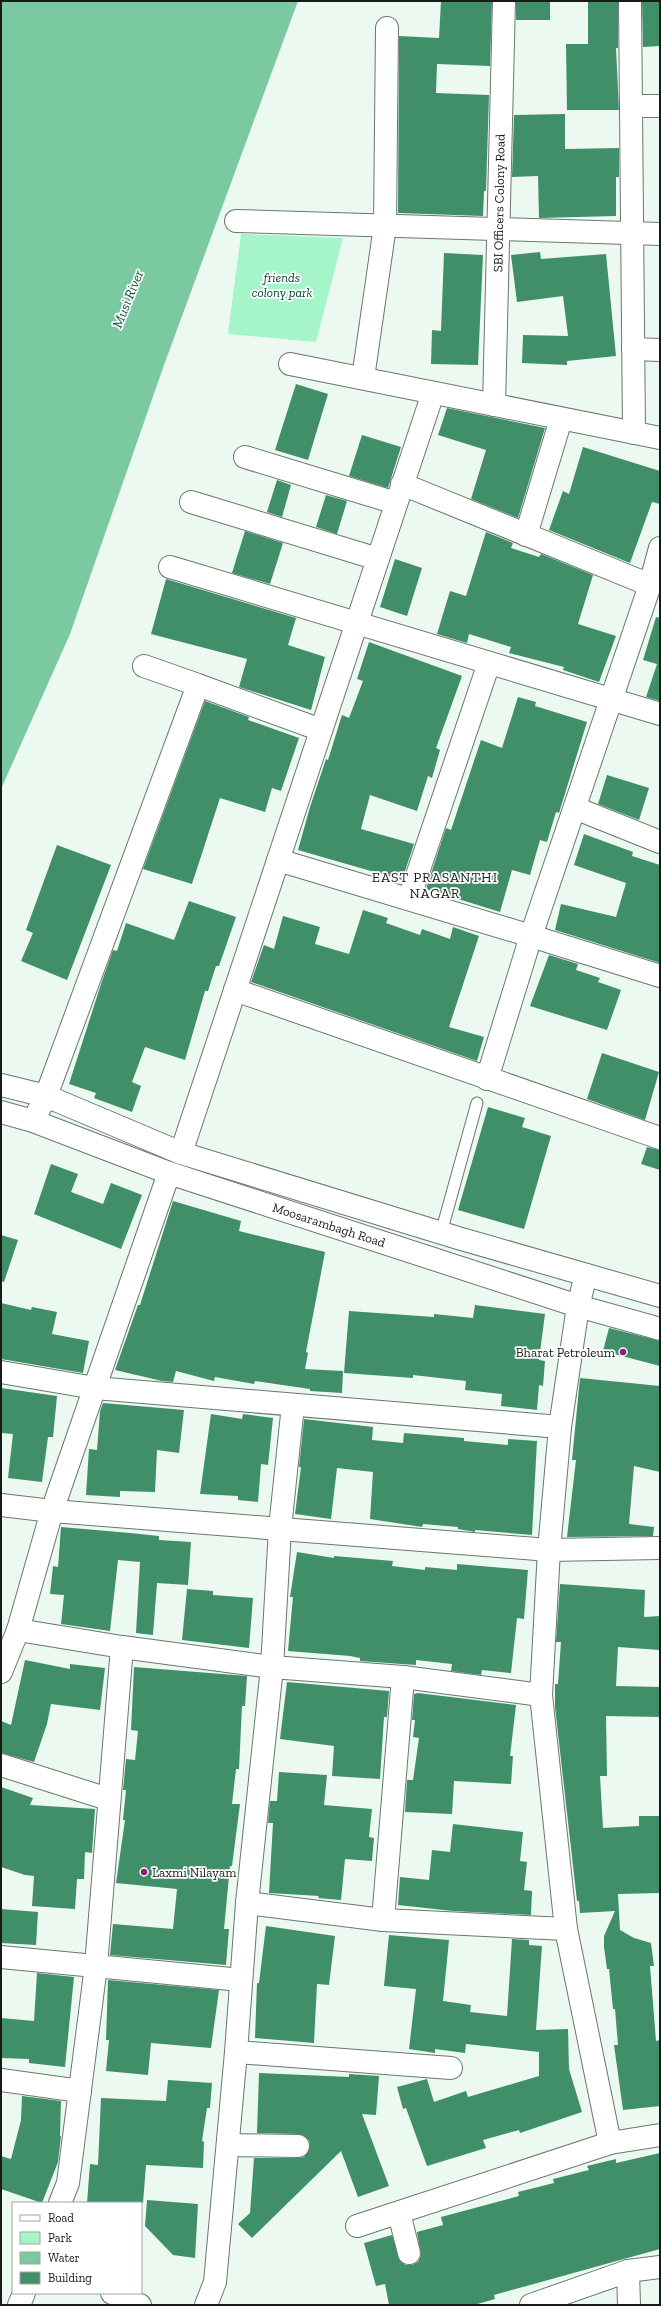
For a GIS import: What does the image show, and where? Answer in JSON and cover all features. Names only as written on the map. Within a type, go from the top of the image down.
[{"type":"street","name":"SBI Officers Colony Road","points":[[494,405],[504,1]]},
{"type":"street","points":[[630,1],[634,433]]},
{"type":"street","points":[[363,378],[384,226],[387,28]]},
{"type":"street","points":[[631,106],[660,106]]},
{"type":"street","points":[[236,221],[660,234]]},
{"type":"street","points":[[633,349],[660,350]]},
{"type":"street","points":[[290,364],[660,438]]},
{"type":"street","points":[[181,1153],[433,393]]},
{"type":"street","points":[[526,535],[561,419]]},
{"type":"street","points":[[245,457],[399,494],[526,535],[650,585]]},
{"type":"street","points":[[191,502],[378,559]]},
{"type":"street","points":[[487,1079],[531,936],[650,585],[659,553]]},
{"type":"street","points":[[170,567],[660,714]]},
{"type":"street","points":[[409,899],[489,663]]},
{"type":"street","points":[[144,666],[321,730]]},
{"type":"street","points":[[34,1121],[46,1096],[198,685]]},
{"type":"street","points":[[575,808],[660,842]]},
{"type":"street","points":[[278,860],[660,976]]},
{"type":"street","points":[[235,990],[660,1138]]},
{"type":"street","name":"Moosarambagh Road","points":[[1,1085],[46,1096],[181,1153],[441,1233],[660,1296]]},
{"type":"street","name":"Moosarambagh Road","points":[[1,1112],[34,1121],[168,1173],[578,1306],[660,1328]]},
{"type":"street","points":[[1,1672],[18,1630],[52,1511],[168,1173]]},
{"type":"street","points":[[586,1275],[578,1306],[560,1427],[549,1550],[541,1695],[566,1929],[610,2143]]},
{"type":"street","points":[[1,1372],[95,1388],[560,1427]]},
{"type":"street","points":[[206,2305],[215,2282],[236,2052],[247,1903],[272,1667],[280,1528],[293,1405]]},
{"type":"street","points":[[1,1505],[52,1511],[549,1550],[660,1548]]},
{"type":"street","points":[[18,1630],[122,1647],[272,1667],[403,1677],[541,1695]]},
{"type":"street","points":[[60,2202],[68,2183],[96,1966],[108,1799],[122,1647]]},
{"type":"street","points":[[383,1920],[403,1677]]},
{"type":"street","points":[[1,1765],[108,1799]]},
{"type":"street","points":[[247,1903],[383,1920],[566,1929]]},
{"type":"street","points":[[1,1957],[241,1980]]},
{"type":"street","points":[[236,2052],[451,2068]]},
{"type":"street","points":[[1,2080],[80,2091]]},
{"type":"street","points":[[357,2226],[610,2143],[660,2135]]},
{"type":"street","points":[[228,2145],[298,2146]]},
{"type":"street","points":[[399,2213],[408,2253]]},
{"type":"street","points":[[532,2305],[628,2271],[660,2267]]},
{"type":"street","points":[[628,2271],[629,2305]]},
{"type":"street","points":[[19,2305],[24,2294]]},
{"type":"street","points":[[114,2294],[140,2305]]},
{"type":"lane","points":[[441,1233],[477,1102]]},
{"type":"green space","name":"friends colony park","points":[[241,234],[343,238],[316,342],[228,334]]},
{"type":"water","name":"Musi River","points":[[1,1],[298,1],[164,365],[70,634],[1,789]]},
{"type":"building","points":[[441,1],[492,1],[490,66],[437,64],[436,93],[489,95],[486,191],[484,191],[483,216],[398,213],[399,36],[439,38]]},
{"type":"building","points":[[516,1],[550,1],[550,20],[516,20]]},
{"type":"building","points":[[588,1],[618,1],[618,48],[616,48],[619,110],[567,110],[566,44],[588,44]]},
{"type":"building","points":[[642,1],[660,1],[660,46],[643,47]]},
{"type":"building","points":[[565,114],[565,149],[619,148],[619,177],[616,177],[616,216],[539,218],[538,176],[512,177],[514,115]]},
{"type":"building","points":[[540,252],[541,259],[606,254],[616,356],[567,361],[567,365],[522,363],[523,335],[568,336],[563,296],[517,302],[511,255]]},
{"type":"building","points":[[444,253],[483,255],[478,365],[431,364],[432,330],[441,331]]},
{"type":"building","points":[[296,384],[328,394],[308,460],[275,450]]},
{"type":"building","points":[[447,408],[545,428],[518,518],[471,499],[486,450],[438,435]]},
{"type":"building","points":[[362,435],[401,447],[388,488],[349,476]]},
{"type":"building","points":[[583,447],[660,471],[660,504],[652,502],[630,563],[549,530],[563,491],[569,494]]},
{"type":"building","points":[[277,480],[291,485],[282,517],[267,512]]},
{"type":"building","points":[[326,495],[347,501],[337,534],[316,527]]},
{"type":"building","points":[[245,531],[283,543],[270,584],[232,573]]},
{"type":"building","points":[[486,532],[513,543],[511,548],[539,557],[541,554],[593,575],[578,624],[616,636],[599,682],[563,670],[564,667],[509,653],[511,647],[469,634],[467,643],[437,634],[450,591],[466,596]]},
{"type":"building","points":[[395,559],[422,568],[407,616],[380,607]]},
{"type":"building","points":[[166,579],[296,618],[288,645],[325,657],[311,710],[239,687],[247,659],[151,634]]},
{"type":"building","points":[[656,617],[660,618],[660,701],[646,697],[657,664],[643,660]]},
{"type":"building","points":[[369,642],[462,676],[436,748],[440,750],[432,778],[428,776],[417,811],[370,795],[361,829],[414,844],[402,880],[298,850],[310,807],[326,759],[328,760],[342,715],[349,718],[363,681],[357,679]]},
{"type":"building","points":[[518,697],[536,702],[535,706],[587,722],[559,813],[556,812],[547,842],[540,840],[530,875],[512,870],[500,912],[426,889],[446,828],[451,830],[481,740],[502,748]]},
{"type":"building","points":[[205,701],[249,717],[248,720],[299,738],[281,791],[272,788],[265,812],[220,798],[192,884],[143,869]]},
{"type":"building","points":[[607,775],[649,788],[639,820],[598,804]]},
{"type":"building","points":[[584,834],[633,852],[632,856],[660,865],[660,963],[555,930],[561,904],[616,917],[626,883],[574,865]]},
{"type":"building","points":[[57,845],[111,865],[67,980],[21,961],[33,933],[26,930]]},
{"type":"building","points":[[189,901],[236,917],[219,966],[216,966],[208,991],[205,991],[185,1060],[145,1047],[132,1082],[141,1086],[132,1112],[94,1098],[96,1093],[69,1084],[102,981],[113,950],[117,951],[126,923],[174,940]]},
{"type":"building","points":[[363,910],[388,918],[386,923],[420,935],[422,929],[450,939],[453,927],[479,936],[449,1027],[484,1037],[477,1061],[251,982],[264,945],[274,949],[283,916],[320,927],[315,944],[349,954]]},
{"type":"building","points":[[549,955],[578,964],[576,970],[600,978],[598,982],[621,990],[607,1030],[530,1006]]},
{"type":"building","points":[[602,1053],[659,1072],[645,1120],[587,1099]]},
{"type":"building","points":[[488,1107],[525,1118],[522,1127],[551,1136],[524,1229],[458,1210]]},
{"type":"building","points":[[647,1147],[660,1150],[660,1170],[641,1164]]},
{"type":"building","points":[[51,1164],[78,1174],[71,1192],[103,1204],[111,1183],[142,1195],[121,1249],[34,1214]]},
{"type":"building","points":[[173,1201],[241,1221],[239,1231],[325,1252],[306,1352],[308,1353],[305,1369],[343,1371],[342,1393],[310,1391],[310,1389],[255,1381],[254,1384],[215,1377],[214,1381],[176,1371],[173,1382],[162,1381],[115,1370],[138,1305],[140,1305]]},
{"type":"building","points":[[1,1235],[18,1240],[4,1282],[1,1281]]},
{"type":"building","points":[[1,1303],[31,1310],[32,1307],[57,1312],[52,1334],[89,1341],[83,1373],[1,1359]]},
{"type":"building","points":[[475,1305],[545,1314],[539,1360],[545,1361],[543,1386],[539,1385],[537,1410],[501,1406],[502,1394],[465,1390],[466,1381],[413,1375],[413,1378],[344,1373],[349,1311],[434,1317],[434,1314],[473,1318]]},
{"type":"building","points":[[609,1328],[660,1341],[660,1366],[603,1351]]},
{"type":"building","points":[[580,1378],[660,1386],[660,1472],[634,1466],[629,1524],[654,1527],[653,1536],[567,1537],[576,1460],[572,1460]]},
{"type":"building","points":[[1,1388],[57,1396],[53,1437],[48,1437],[42,1482],[8,1478],[13,1434],[1,1433]]},
{"type":"building","points":[[103,1403],[184,1410],[179,1453],[157,1450],[155,1492],[120,1491],[120,1497],[86,1495],[89,1449],[97,1450],[100,1411]]},
{"type":"building","points":[[211,1414],[242,1419],[243,1414],[273,1418],[268,1465],[261,1464],[258,1502],[238,1500],[238,1496],[200,1494]]},
{"type":"building","points":[[304,1419],[373,1427],[372,1440],[403,1443],[404,1433],[464,1438],[464,1441],[508,1445],[508,1439],[537,1441],[532,1535],[475,1530],[475,1532],[458,1529],[458,1527],[423,1524],[422,1527],[370,1519],[373,1472],[337,1468],[331,1519],[295,1514],[301,1467],[299,1467]]},
{"type":"building","points":[[61,1527],[159,1536],[159,1540],[191,1542],[188,1585],[157,1583],[153,1635],[136,1633],[140,1562],[118,1560],[110,1631],[61,1624],[64,1595],[50,1594],[53,1566],[58,1567]]},
{"type":"building","points":[[297,1552],[334,1558],[334,1556],[393,1561],[392,1566],[425,1570],[425,1567],[457,1570],[457,1564],[528,1570],[524,1619],[517,1618],[511,1673],[482,1670],[481,1675],[451,1671],[452,1664],[416,1660],[416,1665],[360,1661],[360,1658],[350,1656],[288,1651],[293,1597],[290,1597]]},
{"type":"building","points":[[560,1584],[645,1590],[644,1617],[660,1616],[660,1650],[618,1647],[616,1686],[660,1687],[660,1717],[606,1716],[607,1776],[600,1776],[603,1828],[639,1826],[639,1816],[660,1816],[660,1893],[618,1894],[620,1930],[634,1938],[651,1943],[654,1966],[650,1966],[656,2041],[660,2040],[660,2106],[623,2110],[614,2045],[618,2045],[615,2009],[613,2009],[609,1969],[607,1969],[604,1947],[604,1936],[615,1911],[580,1913],[579,1901],[577,1901],[555,1707],[555,1684],[558,1684],[561,1642],[556,1642]]},
{"type":"building","points":[[187,1589],[213,1591],[213,1595],[253,1598],[249,1648],[182,1640]]},
{"type":"building","points":[[25,1660],[70,1669],[70,1664],[105,1668],[100,1710],[51,1704],[47,1724],[34,1762],[1,1753],[1,1721],[11,1725]]},
{"type":"building","points":[[134,1667],[247,1676],[245,1706],[242,1706],[239,1769],[236,1769],[232,1804],[240,1804],[232,1866],[230,1866],[224,1929],[229,1929],[226,1965],[110,1955],[113,1924],[173,1929],[177,1889],[116,1883],[125,1820],[123,1820],[126,1790],[123,1790],[126,1759],[135,1760],[138,1731],[131,1730]]},
{"type":"building","points":[[287,1682],[389,1691],[387,1717],[384,1717],[380,1779],[332,1776],[334,1746],[280,1739]]},
{"type":"building","points":[[418,1693],[516,1705],[510,1756],[513,1756],[511,1784],[454,1781],[452,1814],[405,1812],[407,1780],[413,1780],[419,1738],[413,1737],[415,1720],[412,1720],[414,1694]]},
{"type":"building","points":[[279,1772],[327,1775],[324,1805],[372,1809],[369,1837],[374,1838],[372,1861],[345,1859],[341,1900],[318,1898],[319,1896],[269,1893],[273,1823],[268,1823],[270,1801],[277,1801]]},
{"type":"building","points":[[1,1787],[33,1798],[30,1805],[95,1809],[92,1853],[85,1852],[84,1879],[77,1879],[75,1909],[32,1906],[34,1876],[25,1875],[1,1867]]},
{"type":"building","points":[[453,1824],[523,1832],[520,1861],[527,1862],[524,1890],[532,1891],[531,1915],[453,1911],[398,1905],[400,1877],[429,1880],[432,1850],[450,1852]]},
{"type":"building","points":[[1,1909],[38,1912],[36,1945],[1,1943]]},
{"type":"building","points":[[266,1926],[335,1936],[329,1985],[317,1984],[314,2043],[255,2038],[257,1983],[259,1983]]},
{"type":"building","points":[[389,1935],[449,1940],[443,2001],[471,2005],[470,2012],[507,2016],[512,1939],[529,1940],[529,1945],[542,1946],[536,2030],[568,2029],[569,2069],[582,2112],[520,2133],[519,2130],[483,2140],[486,2148],[427,2166],[406,2108],[403,2109],[397,2087],[427,2079],[434,2102],[466,2091],[468,2097],[539,2076],[539,2052],[466,2044],[465,2053],[435,2049],[435,2053],[409,2049],[416,1989],[384,1986]]},
{"type":"building","points":[[37,1973],[74,1977],[65,2067],[29,2063],[29,2059],[1,2058],[1,2018],[34,2021]]},
{"type":"building","points":[[108,1980],[219,1990],[211,2048],[151,2043],[148,2075],[106,2071],[109,2040],[106,2040]]},
{"type":"building","points":[[259,2073],[349,2077],[349,2074],[379,2076],[376,2115],[362,2114],[389,2186],[358,2197],[341,2151],[252,2238],[238,2224],[250,2213],[254,2158],[304,2157],[310,2147],[309,2140],[299,2134],[257,2133]]},
{"type":"building","points":[[168,2080],[212,2083],[210,2108],[207,2108],[202,2141],[204,2142],[203,2168],[146,2165],[143,2203],[87,2202],[90,2164],[98,2165],[101,2098],[166,2101]]},
{"type":"building","points":[[22,2096],[61,2101],[61,2136],[58,2162],[42,2202],[1,2189],[1,2156],[11,2159],[21,2120]]},
{"type":"building","points":[[660,2153],[660,2249],[494,2295],[495,2299],[474,2305],[389,2305],[385,2284],[376,2286],[364,2243],[392,2235],[400,2261],[406,2265],[412,2265],[418,2262],[421,2256],[417,2232],[443,2225],[441,2217],[519,2196],[518,2192],[554,2183],[553,2179],[589,2170],[587,2166],[616,2159],[616,2163]]},
{"type":"building","points":[[147,2200],[198,2204],[195,2258],[173,2255],[145,2226]]},
{"type":"place","name":"Bharat Petroleum","points":[[623,1352]]},
{"type":"place","name":"Laxmi Nilayam","points":[[144,1872]]},
{"type":"district","name":"EAST PRASANTHI NAGAR","points":[[435,886]]}]
